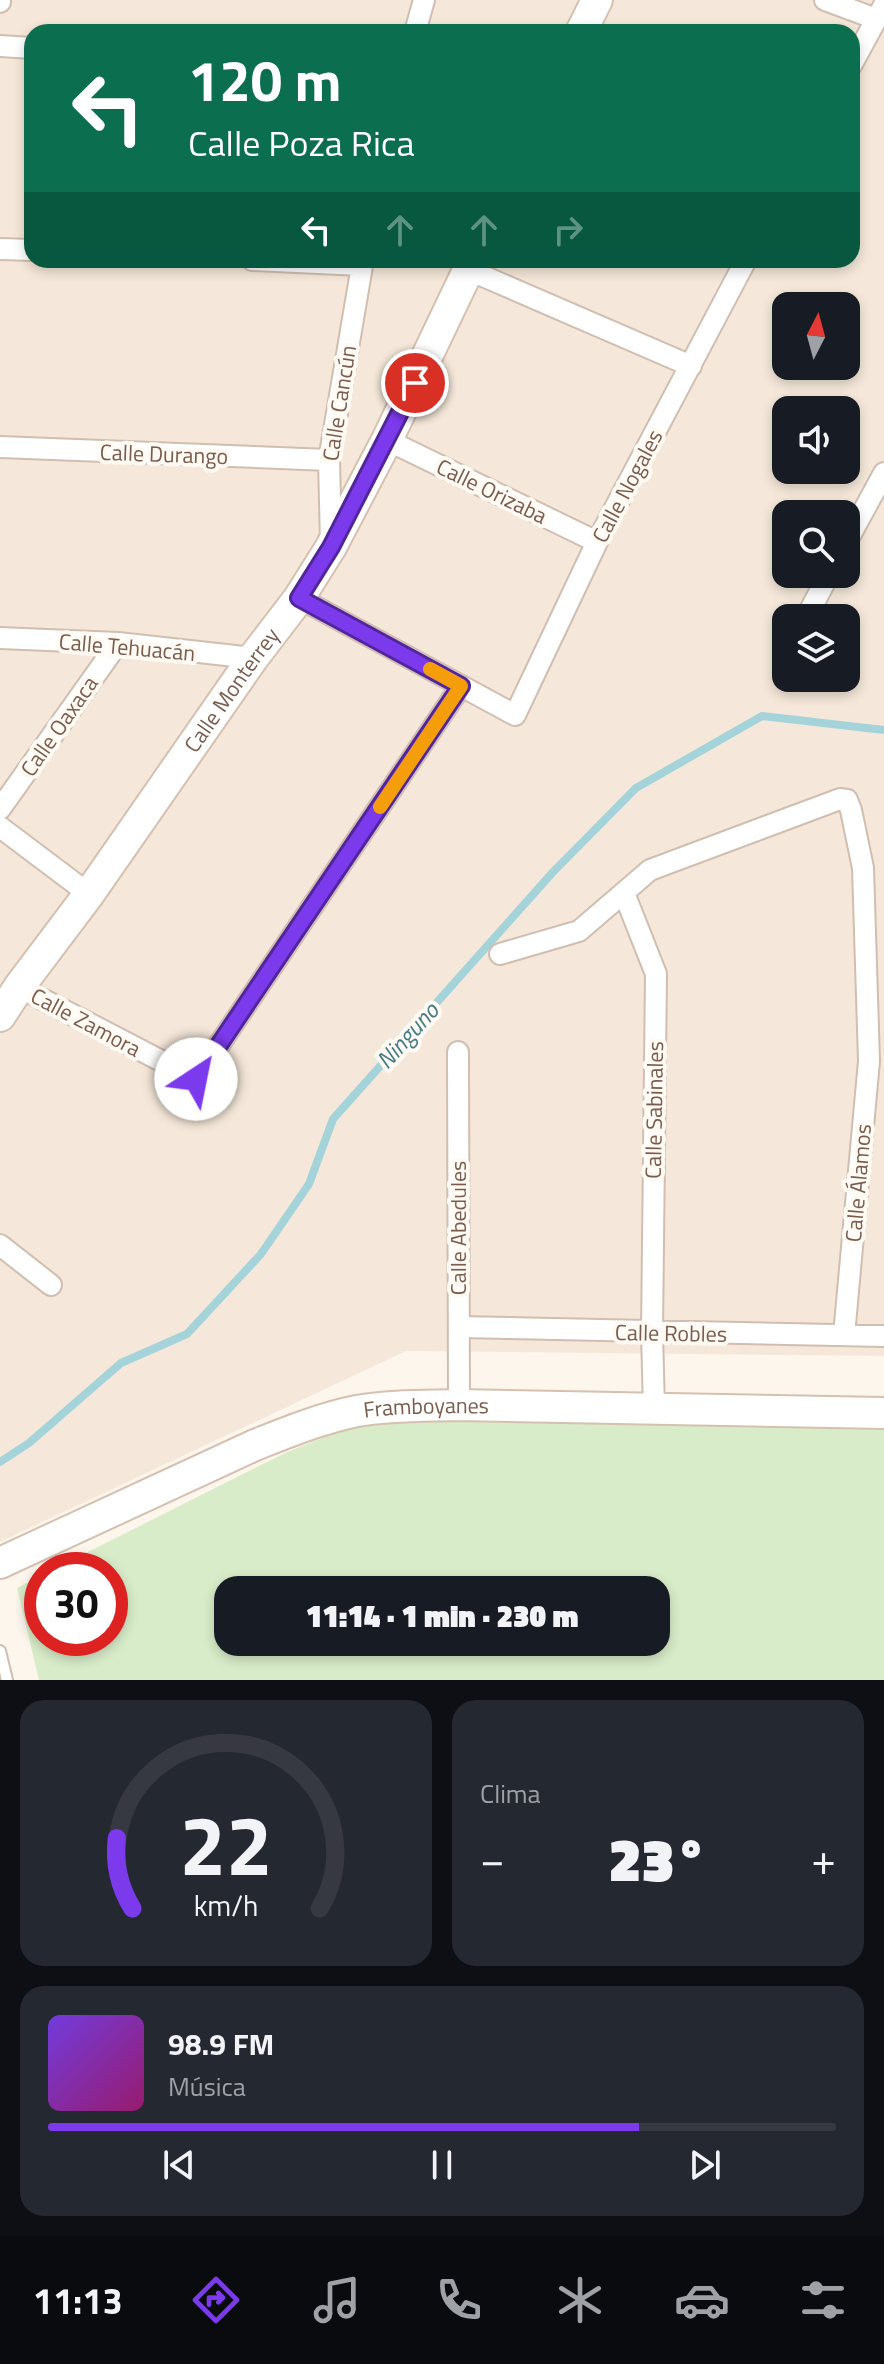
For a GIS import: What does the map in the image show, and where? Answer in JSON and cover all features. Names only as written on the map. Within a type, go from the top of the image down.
[{"type":"street","points":[[417,24],[424,0]]},
{"type":"street","points":[[585,24],[597,0]]},
{"type":"street","points":[[825,0],[880,12],[860,49]]},
{"type":"street","points":[[0,46],[24,48]]},
{"type":"street","points":[[0,249],[24,250]]},
{"type":"street","name":"Calle Cancún","points":[[331,547],[329,460],[361,268]]},
{"type":"street","name":"Calle Monterrey","points":[[0,1016],[253,658],[299,598],[331,547],[387,440],[470,268]]},
{"type":"street","points":[[478,268],[691,366]]},
{"type":"street","name":"Calle Nogales","points":[[461,686],[515,715],[597,542],[742,268]]},
{"type":"street","name":"Calle Orizaba","points":[[387,440],[597,542]]},
{"type":"street","name":"Calle Durango","points":[[0,447],[329,460]]},
{"type":"street","points":[[860,517],[884,473]]},
{"type":"street","points":[[299,598],[461,686]]},
{"type":"street","name":"Calle Tehuacán","points":[[0,638],[118,643],[253,658]]},
{"type":"street","name":"Calle Oaxaca","points":[[0,809],[118,643]]},
{"type":"street","name":"Calle Zamora","points":[[19,987],[196,1079],[461,686]]},
{"type":"street","name":"Calle Álamos","points":[[624,893],[650,870],[840,799],[847,800],[863,868],[876,1061],[844,1335]]},
{"type":"street","points":[[0,827],[89,894]]},
{"type":"street","points":[[500,954],[579,931],[624,893]]},
{"type":"street","name":"Calle Sabinales","points":[[624,893],[656,974],[654,1409]]},
{"type":"street","name":"Calle Abedules","points":[[458,1052],[459,1405]]},
{"type":"street","points":[[0,1245],[51,1285]]},
{"type":"street","name":"Calle Robles","points":[[459,1327],[884,1336]]},
{"type":"street","name":"Framboyanes","points":[[0,1563],[255,1445],[290,1431],[359,1411],[459,1405],[884,1413]]},
{"type":"lane","points":[[0,1651],[7,1680]]},
{"type":"shaded area","points":[[0,0],[884,0],[884,1356],[406,1351],[0,1542]]},
{"type":"green space","points":[[493,1416],[884,1428],[884,1680],[39,1680],[33,1656],[128,1656],[128,1552],[88,1552],[285,1453],[345,1429],[381,1422]]},
{"type":"green space","points":[[24,1584],[24,1617],[17,1588]]},
{"type":"waterway","name":"Ninguno","points":[[0,1462],[29,1443],[121,1363],[187,1334],[261,1254],[309,1184],[333,1119],[553,872],[636,788],[762,716],[884,730]]},
{"type":"slow traffic","points":[[380,807],[461,686],[430,669]]},
{"type":"route","points":[[196,1079],[461,686],[299,598],[331,547],[415,383]]}]
